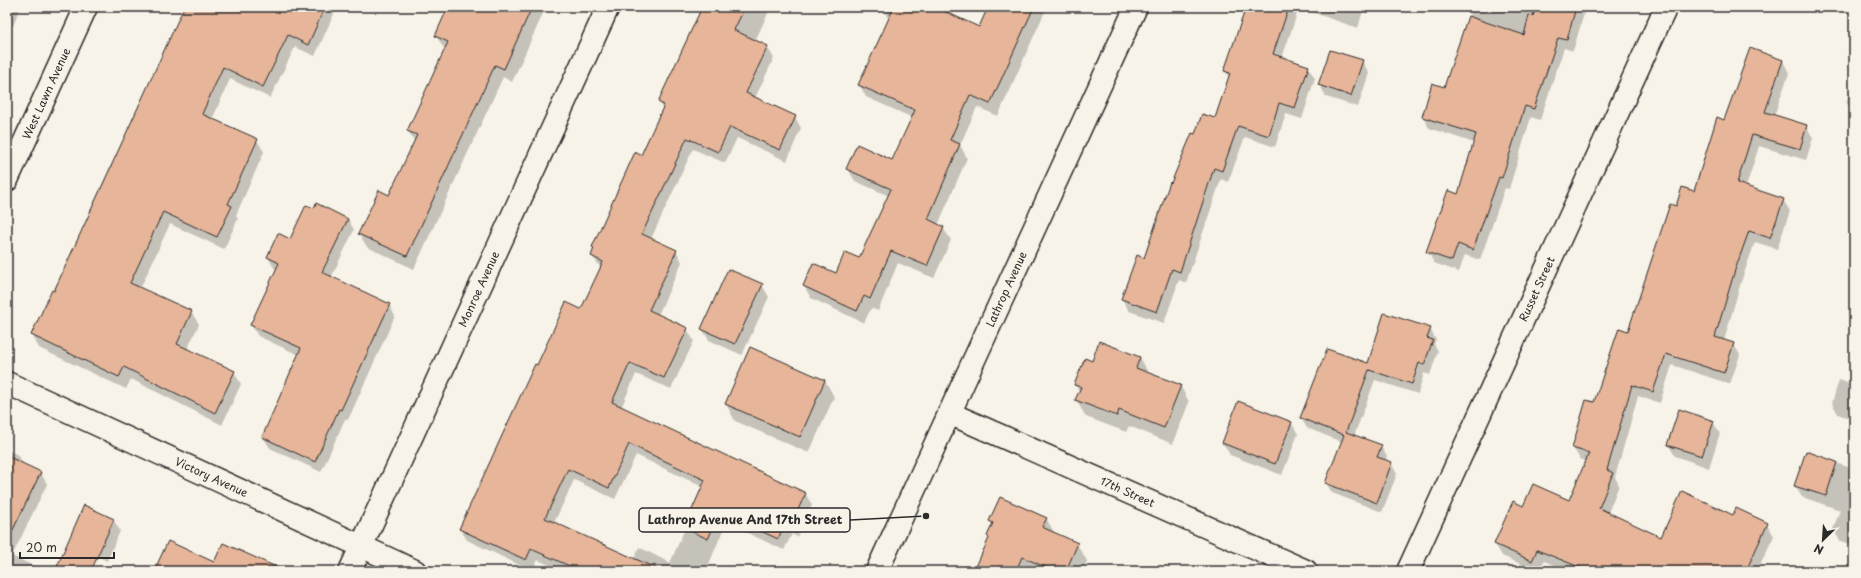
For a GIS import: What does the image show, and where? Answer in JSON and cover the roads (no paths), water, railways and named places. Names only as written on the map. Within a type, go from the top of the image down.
[{"type":"street","name":"West Lawn Avenue","points":[[7,180],[86,7]]},
{"type":"street","name":"Monroe Avenue","points":[[350,571],[608,7]]},
{"type":"street","name":"Lathrop Avenue","points":[[876,571],[1136,7]]},
{"type":"street","name":"Russet Street","points":[[1408,571],[1666,7]]},
{"type":"street","name":"Victory Avenue","points":[[7,383],[415,571]]},
{"type":"street","name":"17th Street","points":[[949,413],[1306,571]]},
{"type":"place","name":"Lathrop Avenue And 17th Street","points":[[926,516]]}]
